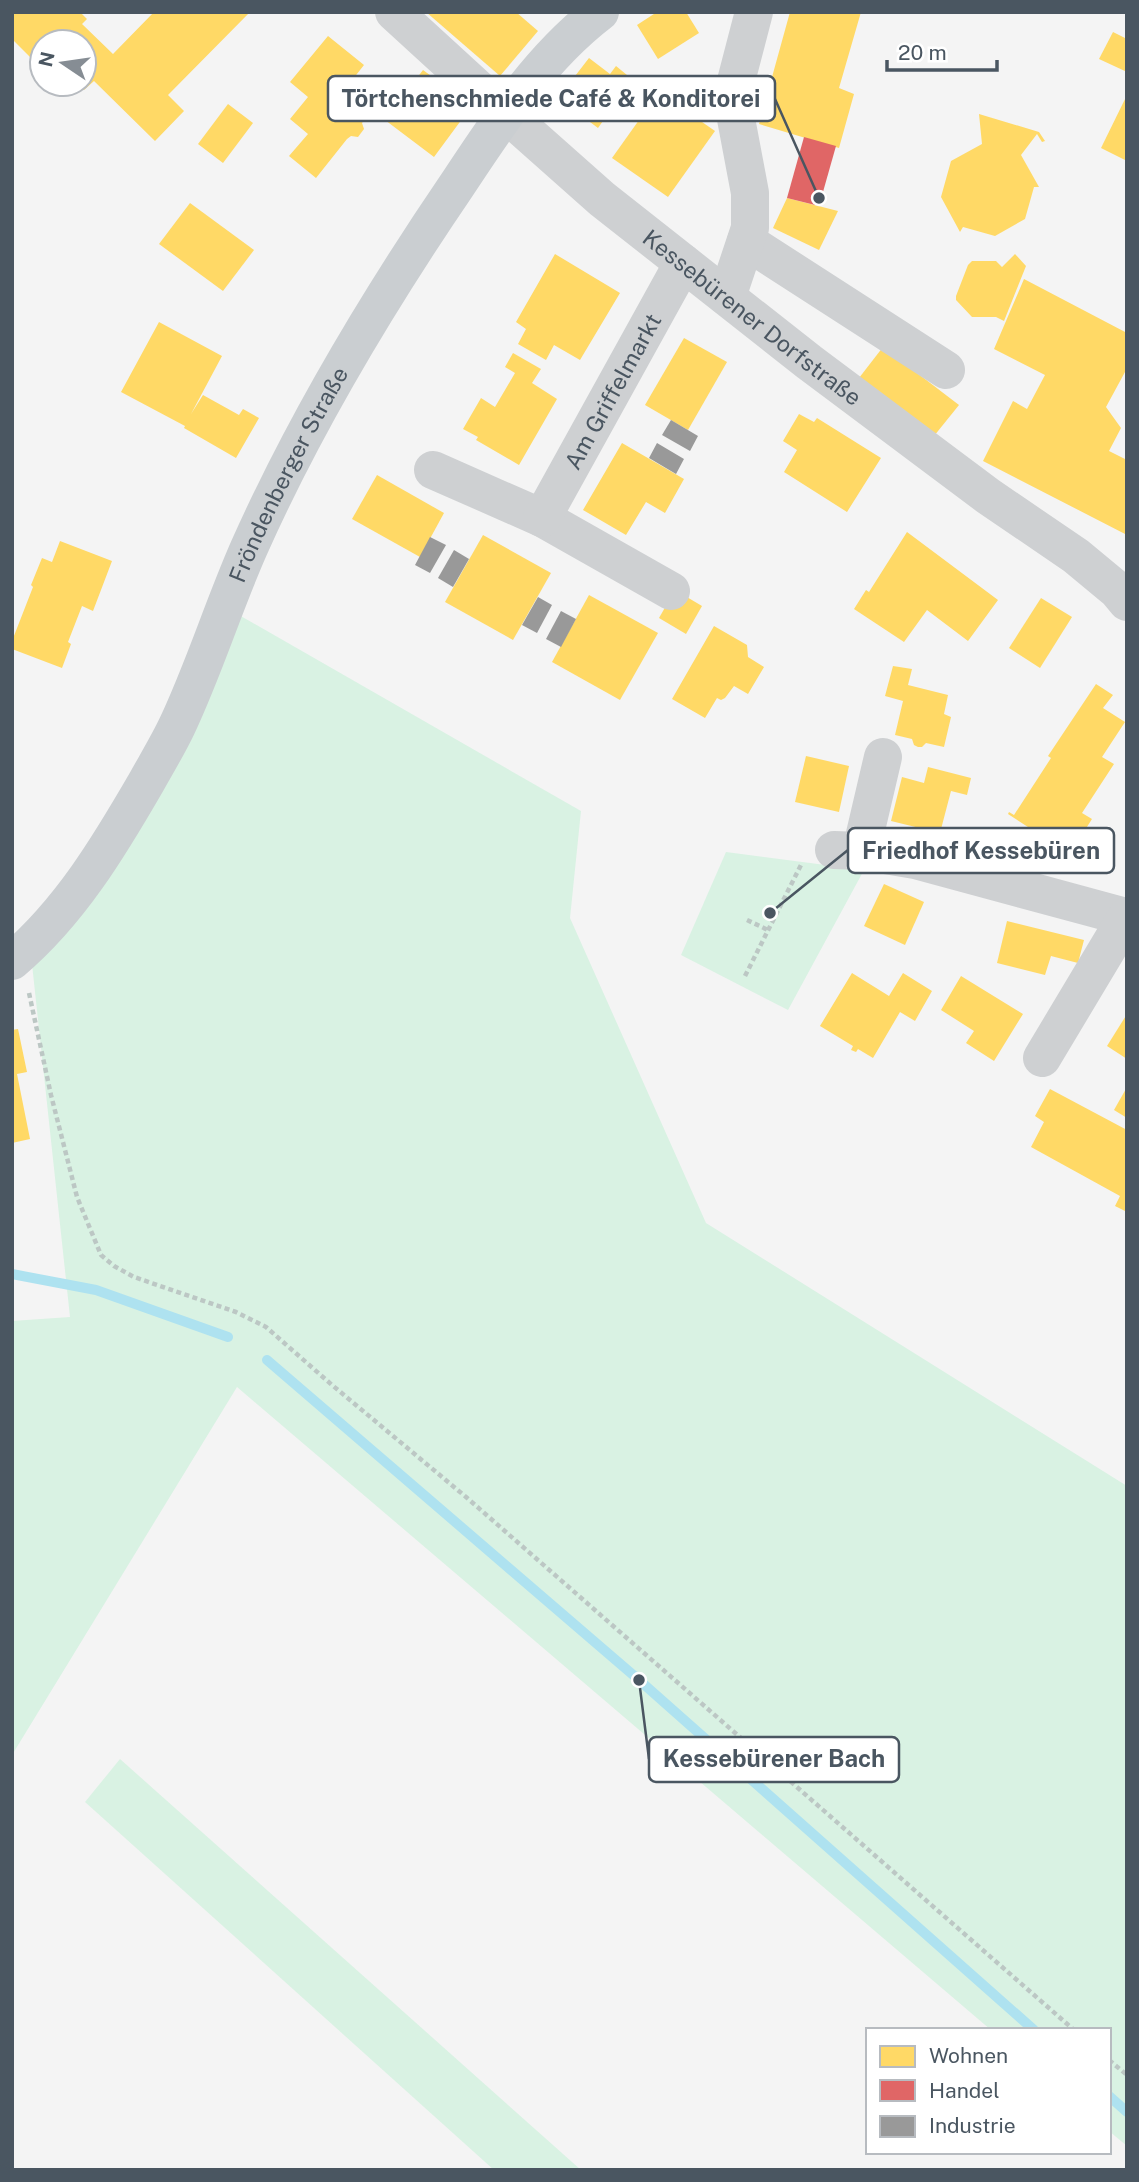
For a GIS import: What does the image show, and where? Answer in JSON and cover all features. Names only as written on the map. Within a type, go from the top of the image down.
[{"type":"main road","name":"Fröndenberger Straße","points":[[14,960],[69,901],[119,830],[177,727],[249,549],[308,427],[365,326],[505,114],[537,73],[600,12]]},
{"type":"street","name":"Kessebürener Dorfstraße","points":[[394,12],[602,199],[809,362],[977,488],[1076,556],[1117,590],[1127,602]]},
{"type":"street","points":[[727,297],[750,228],[750,193],[734,108],[735,85],[754,12]]},
{"type":"street","points":[[746,241],[946,369]]},
{"type":"street","name":"Am Griffelmarkt","points":[[542,518],[683,263]]},
{"type":"street","points":[[433,470],[542,518],[671,592]]},
{"type":"street","points":[[883,757],[847,850],[915,860],[1126,916],[1042,1058]]},
{"type":"path","points":[[746,976],[808,850],[847,850]]},
{"type":"path","points":[[747,920],[768,930]]},
{"type":"path","points":[[14,960],[32,999],[51,1095],[77,1197],[101,1255],[134,1277],[236,1312],[267,1327],[721,1719],[1072,2028]]},
{"type":"path","points":[[1111,2062],[1127,2075]]},
{"type":"green space","points":[[239,615],[581,811],[570,918],[706,1223],[1127,1486],[1127,2146],[1111,2133],[1111,2028],[989,2028],[237,1387],[12,1755],[12,1321],[70,1317],[32,964]]},
{"type":"green space","points":[[726,852],[864,870],[788,1010],[681,955]]},
{"type":"green space","points":[[120,1759],[581,2170],[494,2170],[85,1802]]},
{"type":"building: Wohnen","points":[[12,12],[80,12],[87,19],[82,24],[86,28],[28,28],[28,55],[12,39]]},
{"type":"building: Wohnen","points":[[154,12],[250,12],[168,95],[184,111],[155,141],[98,85],[98,39],[113,54]]},
{"type":"building: Wohnen","points":[[426,12],[516,12],[538,31],[500,76]]},
{"type":"building: Wohnen","points":[[657,12],[686,12],[699,33],[658,59],[637,25]]},
{"type":"building: Wohnen","points":[[790,12],[861,12],[839,88],[854,94],[839,148],[759,124]]},
{"type":"building: Wohnen","points":[[1113,32],[1127,39],[1127,72],[1099,59]]},
{"type":"building: Wohnen","points":[[328,36],[364,65],[338,98],[365,119],[362,123],[364,129],[358,137],[351,136],[347,139],[316,178],[289,156],[308,134],[290,119],[308,97],[290,82]]},
{"type":"building: Wohnen","points":[[589,58],[610,74],[616,66],[627,75],[621,82],[627,87],[598,128],[558,98]]},
{"type":"building: Wohnen","points":[[423,70],[438,81],[431,90],[465,115],[434,157],[385,120]]},
{"type":"building: Wohnen","points":[[659,92],[715,131],[668,197],[612,158]]},
{"type":"building: Wohnen","points":[[1127,95],[1127,161],[1101,148]]},
{"type":"building: Wohnen","points":[[228,104],[253,123],[223,163],[198,144]]},
{"type":"building: Wohnen","points":[[979,114],[1039,132],[1045,141],[1042,142],[1037,134],[1021,155],[1039,187],[1034,187],[1025,219],[995,236],[963,227],[960,232],[941,197],[951,161],[982,144]]},
{"type":"building: Wohnen","points":[[787,198],[838,211],[819,250],[773,228]]},
{"type":"building: Wohnen","points":[[190,203],[254,250],[223,291],[159,244]]},
{"type":"building: Wohnen","points":[[555,254],[620,293],[580,360],[554,345],[546,360],[518,344],[526,329],[516,322]]},
{"type":"building: Wohnen","points":[[1015,254],[1026,266],[1004,321],[996,317],[972,317],[956,300],[968,265],[972,261],[996,261],[1002,267]]},
{"type":"building: Wohnen","points":[[1024,279],[1127,333],[1127,373],[1125,372],[1106,407],[1121,428],[1109,451],[1127,460],[1127,535],[983,461],[1013,401],[1027,409],[1045,375],[994,349]]},
{"type":"building: Wohnen","points":[[159,322],[222,356],[191,414],[203,395],[239,415],[243,409],[259,418],[236,458],[184,428],[185,426],[121,392]]},
{"type":"building: Wohnen","points":[[684,338],[727,362],[688,430],[645,405]]},
{"type":"building: Wohnen","points":[[883,347],[959,405],[934,436],[859,378]]},
{"type":"building: Wohnen","points":[[513,353],[541,369],[532,383],[557,399],[519,465],[476,440],[478,437],[463,429],[481,398],[495,407],[515,373],[505,367]]},
{"type":"building: Wohnen","points":[[799,414],[814,422],[817,418],[881,458],[847,512],[784,472],[797,450],[783,441]]},
{"type":"building: Wohnen","points":[[622,443],[684,479],[665,513],[646,502],[626,535],[583,510]]},
{"type":"building: Wohnen","points":[[377,475],[444,513],[420,557],[352,519]]},
{"type":"building: Wohnen","points":[[907,532],[998,600],[968,641],[927,610],[904,642],[854,609],[866,590],[869,592]]},
{"type":"building: Wohnen","points":[[483,535],[551,573],[513,640],[445,602]]},
{"type":"building: Wohnen","points":[[60,541],[112,561],[93,611],[82,606],[68,642],[71,644],[62,668],[12,649],[12,641],[42,558],[52,562]]},
{"type":"building: Wohnen","points":[[675,590],[702,606],[686,634],[659,618]]},
{"type":"building: Wohnen","points":[[589,595],[658,633],[620,700],[552,662]]},
{"type":"building: Wohnen","points":[[1041,598],[1072,617],[1040,668],[1009,648]]},
{"type":"building: Wohnen","points":[[714,626],[747,645],[748,657],[764,667],[748,694],[734,686],[725,698],[717,698],[705,718],[672,699]]},
{"type":"building: Wohnen","points":[[893,666],[912,669],[908,685],[948,695],[944,714],[951,717],[944,747],[926,743],[918,747],[912,739],[895,735],[903,701],[885,696]]},
{"type":"building: Wohnen","points":[[1096,684],[1113,695],[1103,708],[1125,722],[1102,757],[1114,764],[1082,813],[1092,819],[1071,852],[1067,849],[1065,851],[1008,814],[1009,812],[1014,815],[1051,758],[1048,756]]},
{"type":"building: Wohnen","points":[[806,756],[849,766],[839,812],[795,802]]},
{"type":"building: Wohnen","points":[[928,767],[971,778],[967,795],[951,791],[940,833],[891,821],[902,777],[924,783]]},
{"type":"building: Wohnen","points":[[884,884],[924,902],[905,945],[864,926]]},
{"type":"building: Wohnen","points":[[1007,921],[1084,940],[1078,963],[1051,956],[1045,975],[997,963]]},
{"type":"building: Wohnen","points":[[852,973],[889,996],[903,973],[932,991],[915,1021],[900,1012],[873,1058],[858,1049],[856,1052],[851,1050],[853,1046],[820,1026]]},
{"type":"building: Wohnen","points":[[961,976],[1023,1014],[994,1061],[966,1043],[974,1031],[941,1010]]},
{"type":"building: Wohnen","points":[[1127,1014],[1127,1059],[1107,1046]]},
{"type":"building: Wohnen","points":[[18,1029],[27,1072],[17,1074],[30,1139],[12,1143],[12,1030]]},
{"type":"building: Wohnen","points":[[1127,1087],[1127,1118],[1114,1110]]},
{"type":"building: Wohnen","points":[[1050,1089],[1127,1130],[1127,1212],[1115,1206],[1120,1196],[1031,1147],[1044,1122],[1035,1116]]},
{"type":"building: Handel","points":[[804,137],[836,146],[819,206],[787,198]]},
{"type":"building: Industrie","points":[[671,420],[698,436],[690,451],[662,435]]},
{"type":"building: Industrie","points":[[657,443],[684,459],[676,474],[649,458]]},
{"type":"building: Industrie","points":[[430,537],[446,545],[430,573],[415,565]]},
{"type":"building: Industrie","points":[[454,550],[469,559],[453,587],[438,578]]},
{"type":"building: Industrie","points":[[538,597],[552,605],[537,633],[522,625]]},
{"type":"building: Industrie","points":[[561,611],[576,619],[561,647],[546,639]]},
{"type":"waterway","points":[[12,1274],[96,1290],[228,1337]]},
{"type":"waterway","points":[[267,1360],[639,1680],[1032,2028]]},
{"type":"waterway","points":[[1111,2098],[1127,2112]]},
{"type":"place","name":"Törtchenschmiede Café & Konditorei","points":[[819,198]]},
{"type":"place","name":"Friedhof Kessebüren","points":[[770,913]]},
{"type":"place","name":"Kessebürener Bach","points":[[639,1680]]}]
